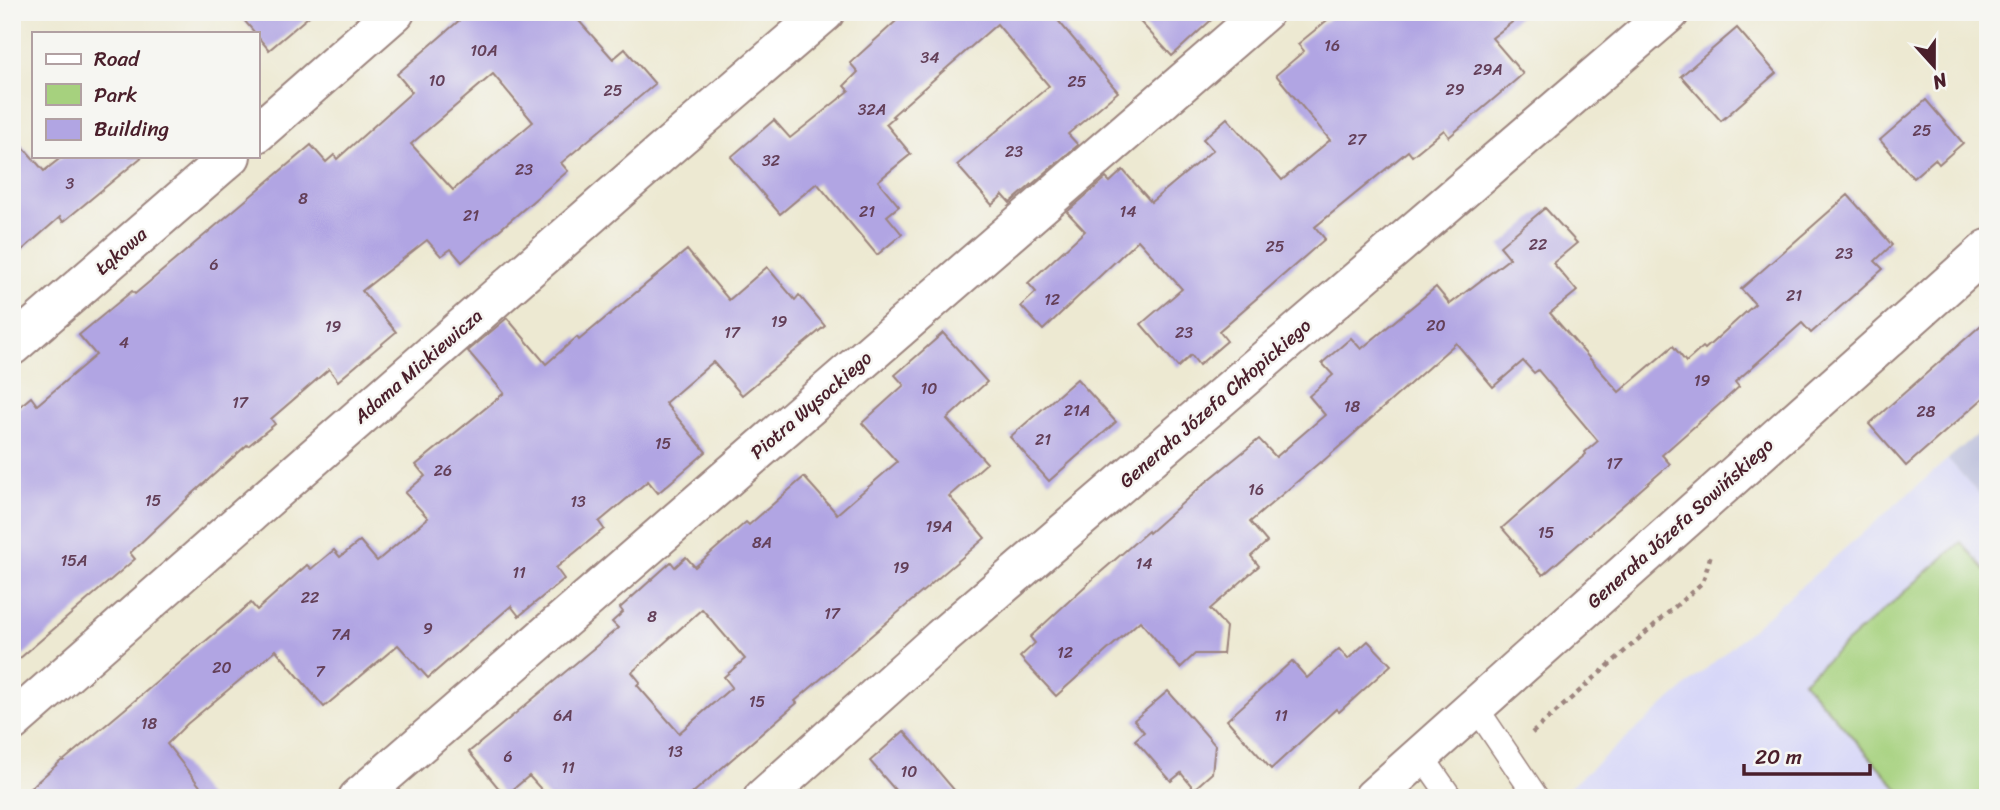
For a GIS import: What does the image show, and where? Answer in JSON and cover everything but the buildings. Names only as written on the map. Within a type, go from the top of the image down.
[{"type":"street","points":[[259,131],[396,12]]},
{"type":"street","name":"Adama Mickiewicza","points":[[12,722],[825,12]]},
{"type":"street","name":"Piotra Wysockiego","points":[[358,798],[1264,12]]},
{"type":"street","name":"Generała Józefa Chłopickiego","points":[[763,798],[941,638],[1670,12]]},
{"type":"street","name":"Łąkowa","points":[[12,346],[229,158]]},
{"type":"street","name":"Generała Józefa Sowińskiego","points":[[1373,798],[1988,249]]},
{"type":"lane","points":[[1475,706],[1537,798]]},
{"type":"lane","points":[[1421,755],[1451,798]]},
{"type":"shaded area","points":[[1988,425],[1988,504],[1948,459]]},
{"type":"shaded area","points":[[1948,459],[1988,504],[1988,798],[1557,798]]},
{"type":"green space","points":[[1961,542],[1988,573],[1988,798],[1906,798],[1803,681]]}]
